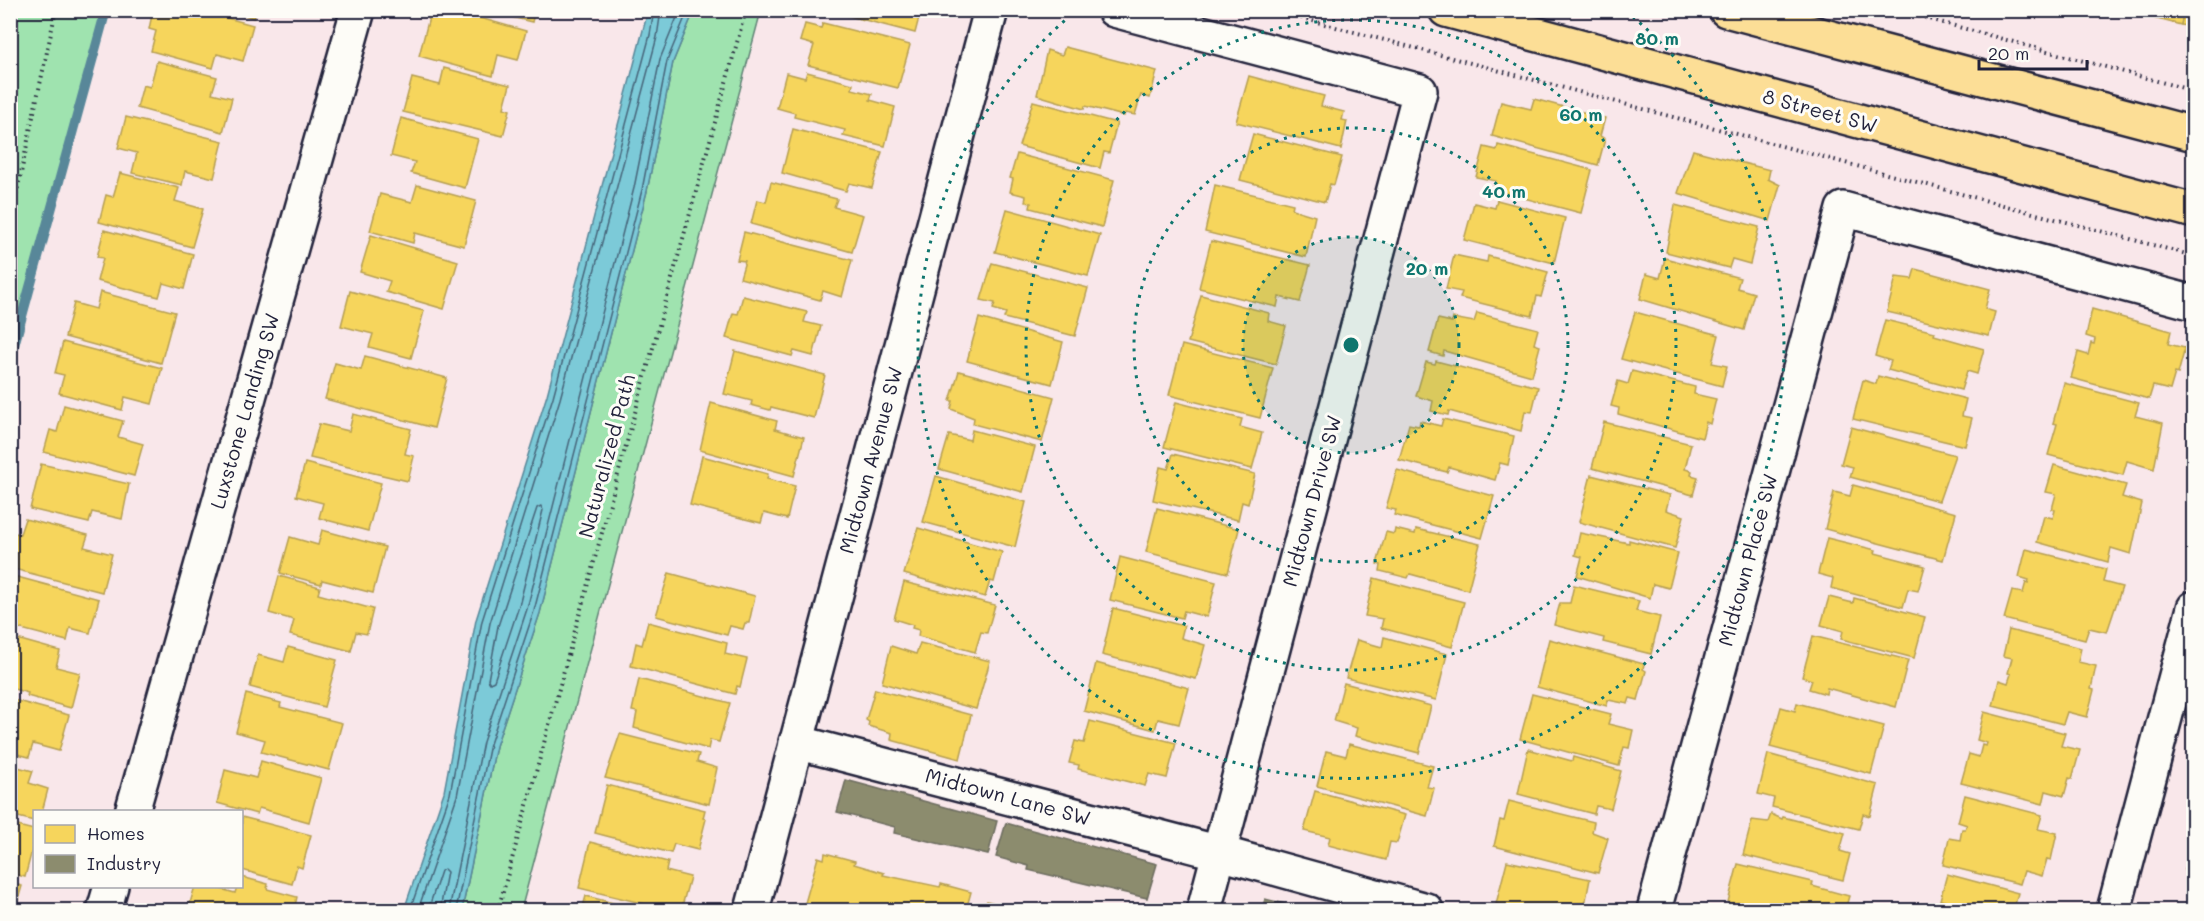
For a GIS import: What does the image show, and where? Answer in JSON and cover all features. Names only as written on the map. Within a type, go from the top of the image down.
[{"type":"main road","name":"8 Street SW","points":[[1446,10],[2193,211]]},
{"type":"main road","points":[[1726,10],[2193,134]]},
{"type":"street","name":"Luxstone Landing SW","points":[[133,810],[358,10]]},
{"type":"street","name":"Midtown Avenue SW","points":[[752,910],[991,10]]},
{"type":"street","name":"Midtown Drive SW","points":[[1114,10],[1420,90],[1204,910]]},
{"type":"street","name":"Midtown Place SW","points":[[1654,910],[1843,209],[2193,303]]},
{"type":"street","points":[[2114,910],[2193,608]]},
{"type":"street","name":"Midtown Lane SW","points":[[796,742],[1220,852],[1426,910]]},
{"type":"street","points":[[104,910],[110,888]]},
{"type":"path","points":[[10,224],[56,10]]},
{"type":"path","name":"Naturalized Path","points":[[498,910],[746,10]]},
{"type":"path","points":[[1272,10],[2193,256]]},
{"type":"path","points":[[1896,10],[2193,91]]},
{"type":"green space","points":[[18,11],[107,11],[11,367],[10,39]]},
{"type":"green space","points":[[694,11],[761,11],[521,910],[462,910],[496,746],[540,613],[647,191],[673,62]]},
{"type":"water","points":[[648,11],[694,11],[673,62],[647,191],[540,613],[496,746],[462,910],[404,910],[444,792],[476,620],[547,395]]},
{"type":"building: Homes","points":[[153,10],[198,10],[253,25],[243,61],[217,54],[213,68],[151,51],[156,31],[149,29]]},
{"type":"building: Homes","points":[[228,10],[257,10],[254,18]]},
{"type":"building: Homes","points":[[431,10],[452,10],[526,31],[518,60],[498,55],[493,76],[419,56]]},
{"type":"building: Homes","points":[[483,10],[535,10],[532,22]]},
{"type":"building: Homes","points":[[826,10],[921,10],[915,33]]},
{"type":"building: Homes","points":[[2134,10],[2159,10],[2157,19],[2134,13]]},
{"type":"building: Homes","points":[[2159,10],[2184,10],[2181,25],[2157,19]]},
{"type":"building: Homes","points":[[2184,10],[2194,10],[2194,28],[2181,25]]},
{"type":"building: Homes","points":[[823,23],[910,45],[898,88],[808,65],[814,45],[800,41],[805,24],[821,28]]},
{"type":"building: Homes","points":[[1065,47],[1157,71],[1150,98],[1141,95],[1135,115],[1125,113],[1124,116],[1085,106],[1084,109],[1037,95],[1047,50],[1062,55]]},
{"type":"building: Homes","points":[[157,61],[217,77],[212,93],[232,98],[223,132],[137,108],[143,85],[150,87]]},
{"type":"building: Homes","points":[[444,68],[510,85],[504,108],[510,110],[503,136],[403,112],[412,78],[440,85]]},
{"type":"building: Homes","points":[[807,72],[853,84],[852,89],[872,94],[870,100],[895,107],[885,146],[843,136],[845,130],[794,117],[795,113],[777,108],[786,73],[805,78]]},
{"type":"building: Homes","points":[[1249,76],[1324,96],[1321,106],[1344,112],[1342,120],[1347,121],[1341,149],[1236,122]]},
{"type":"building: Homes","points":[[1534,99],[1605,118],[1600,136],[1605,139],[1598,165],[1492,136],[1501,102],[1531,109]]},
{"type":"building: Homes","points":[[1033,101],[1117,123],[1109,153],[1104,152],[1100,168],[1019,146]]},
{"type":"building: Homes","points":[[126,117],[223,141],[214,178],[185,171],[182,185],[132,173],[137,153],[118,148]]},
{"type":"building: Homes","points":[[401,118],[478,139],[465,188],[411,173],[415,162],[391,156]]},
{"type":"building: Homes","points":[[793,129],[882,152],[872,188],[849,183],[846,191],[782,173]]},
{"type":"building: Homes","points":[[1253,134],[1342,157],[1334,185],[1330,184],[1325,202],[1240,180]]},
{"type":"building: Homes","points":[[1498,145],[1592,170],[1581,213],[1493,190],[1496,181],[1476,177],[1484,147],[1497,150]]},
{"type":"building: Homes","points":[[1693,150],[1770,170],[1768,179],[1780,185],[1770,221],[1678,193]]},
{"type":"building: Homes","points":[[1017,154],[1114,180],[1102,227],[1030,208],[1031,203],[1025,202],[1026,196],[1010,192],[1013,179],[1010,178]]},
{"type":"building: Homes","points":[[120,173],[179,188],[175,201],[203,209],[192,247],[99,222],[106,195],[113,197]]},
{"type":"building: Homes","points":[[771,182],[837,199],[834,207],[863,215],[852,252],[751,224],[757,200],[766,202]]},
{"type":"building: Homes","points":[[417,185],[476,201],[464,246],[415,233],[413,243],[370,231],[380,194],[412,202]]},
{"type":"building: Homes","points":[[1215,185],[1293,204],[1292,209],[1315,216],[1306,257],[1205,232]]},
{"type":"building: Homes","points":[[1497,200],[1565,218],[1554,263],[1464,240],[1474,203],[1495,208]]},
{"type":"building: Homes","points":[[1675,205],[1759,227],[1750,264],[1732,259],[1729,268],[1666,252]]},
{"type":"building: Homes","points":[[1007,209],[1100,235],[1088,276],[995,252]]},
{"type":"building: Homes","points":[[104,230],[193,254],[184,289],[163,283],[159,297],[97,281],[103,258],[97,257]]},
{"type":"building: Homes","points":[[744,232],[852,260],[842,297],[823,291],[820,300],[740,278],[745,261],[737,260]]},
{"type":"building: Homes","points":[[371,235],[458,261],[444,309],[386,292],[390,281],[360,272]]},
{"type":"building: Homes","points":[[1211,241],[1310,265],[1300,302],[1279,297],[1277,307],[1199,288]]},
{"type":"building: Homes","points":[[1454,255],[1487,262],[1488,256],[1548,272],[1541,297],[1537,296],[1532,316],[1460,298],[1462,292],[1446,289]]},
{"type":"building: Homes","points":[[1665,258],[1740,278],[1737,288],[1754,293],[1744,330],[1640,299],[1646,274],[1660,278]]},
{"type":"building: Homes","points":[[992,263],[1088,288],[1075,336],[1004,318],[1006,313],[993,309],[995,303],[981,300]]},
{"type":"building: Homes","points":[[1915,269],[1990,289],[1985,309],[1995,312],[1989,336],[1887,312],[1896,277],[1912,279]]},
{"type":"building: Homes","points":[[350,291],[424,311],[411,358],[369,347],[373,334],[341,326]]},
{"type":"building: Homes","points":[[100,292],[175,312],[161,363],[65,337],[74,303],[96,309]]},
{"type":"building: Homes","points":[[1201,295],[1269,313],[1268,321],[1286,326],[1276,364],[1188,342]]},
{"type":"building: Homes","points":[[743,296],[807,312],[804,322],[821,326],[813,356],[794,351],[792,356],[726,338],[733,313],[738,314]]},
{"type":"building: Homes","points":[[2092,309],[2171,331],[2168,344],[2185,348],[2178,374],[2175,373],[2170,390],[2153,386],[2149,399],[2071,378],[2078,352],[2088,355],[2091,343],[2094,344],[2095,339],[2086,336]]},
{"type":"building: Homes","points":[[1635,312],[1719,335],[1712,363],[1727,366],[1722,386],[1621,359]]},
{"type":"building: Homes","points":[[1477,313],[1538,329],[1534,344],[1540,346],[1532,376],[1444,351],[1443,356],[1429,352],[1438,319],[1452,322],[1453,318],[1474,322]]},
{"type":"building: Homes","points":[[979,318],[1063,342],[1052,384],[967,361]]},
{"type":"building: Homes","points":[[1885,320],[1935,332],[1934,335],[1984,349],[1977,374],[1967,371],[1961,390],[1888,370],[1891,361],[1875,356]]},
{"type":"building: Homes","points":[[63,342],[162,368],[152,404],[125,397],[122,410],[59,393],[64,375],[55,373]]},
{"type":"building: Homes","points":[[1182,345],[1273,368],[1260,418],[1169,395]]},
{"type":"building: Homes","points":[[735,351],[825,375],[814,418],[771,407],[770,410],[751,405],[752,401],[724,394]]},
{"type":"building: Homes","points":[[365,356],[447,378],[434,428],[325,399],[335,363],[361,370]]},
{"type":"building: Homes","points":[[1436,361],[1538,387],[1532,412],[1525,411],[1521,431],[1449,411],[1448,415],[1431,411],[1433,401],[1416,396],[1426,362],[1435,364]]},
{"type":"building: Homes","points":[[959,371],[1054,397],[1042,442],[973,424],[974,418],[951,409],[953,401],[950,401]]},
{"type":"building: Homes","points":[[1632,371],[1695,387],[1694,394],[1716,399],[1710,424],[1706,422],[1702,438],[1618,414],[1619,408],[1611,406],[1618,381],[1628,384]]},
{"type":"building: Homes","points":[[1878,376],[1966,399],[1962,416],[1972,418],[1965,446],[1853,419],[1863,380],[1876,384]]},
{"type":"building: Homes","points":[[2064,383],[2139,403],[2135,416],[2163,423],[2154,469],[2127,461],[2123,475],[2048,455],[2057,424],[2053,423]]},
{"type":"building: Homes","points":[[1176,402],[1242,419],[1240,427],[1262,433],[1252,469],[1164,447]]},
{"type":"building: Homes","points":[[711,403],[777,421],[775,429],[804,437],[794,476],[700,450]]},
{"type":"building: Homes","points":[[64,405],[123,421],[118,437],[143,444],[134,476],[44,452],[50,430],[57,432]]},
{"type":"building: Homes","points":[[353,414],[411,429],[405,454],[414,456],[408,481],[310,458],[319,424],[349,431]]},
{"type":"building: Homes","points":[[1443,419],[1514,436],[1508,465],[1500,463],[1495,480],[1449,467],[1447,472],[1399,460],[1409,424],[1419,426],[1420,421],[1441,426]]},
{"type":"building: Homes","points":[[1604,422],[1691,444],[1685,469],[1692,471],[1691,475],[1698,477],[1693,495],[1592,468]]},
{"type":"building: Homes","points":[[1851,427],[1955,455],[1939,501],[1850,477],[1853,467],[1841,464]]},
{"type":"building: Homes","points":[[972,430],[1035,447],[1023,492],[939,469],[949,435],[970,440]]},
{"type":"building: Homes","points":[[1173,454],[1255,474],[1248,504],[1242,502],[1238,520],[1153,500],[1160,467],[1168,469]]},
{"type":"building: Homes","points":[[702,456],[768,474],[767,479],[795,486],[787,519],[764,513],[761,523],[690,505]]},
{"type":"building: Homes","points":[[305,463],[381,483],[368,531],[319,518],[323,503],[296,496]]},
{"type":"building: Homes","points":[[41,464],[129,484],[122,519],[92,512],[89,523],[30,509]]},
{"type":"building: Homes","points":[[2054,465],[2126,485],[2122,497],[2142,503],[2131,554],[2111,548],[2108,562],[2037,542],[2044,516],[2053,518],[2055,510],[2052,509],[2056,494],[2046,492]]},
{"type":"building: Homes","points":[[1397,470],[1494,496],[1482,538],[1394,515],[1396,510],[1386,508]]},
{"type":"building: Homes","points":[[1591,475],[1670,495],[1666,510],[1684,516],[1675,548],[1579,522]]},
{"type":"building: Homes","points":[[936,476],[1026,502],[1015,547],[923,522]]},
{"type":"building: Homes","points":[[1853,485],[1956,513],[1943,560],[1825,529],[1834,492],[1850,496]]},
{"type":"building: Homes","points":[[1157,508],[1239,529],[1228,573],[1146,552]]},
{"type":"building: Homes","points":[[25,519],[88,535],[84,547],[112,554],[102,592],[10,568],[10,532],[20,534]]},
{"type":"building: Homes","points":[[918,528],[1002,552],[994,582],[990,581],[985,597],[904,574]]},
{"type":"building: Homes","points":[[1395,529],[1415,534],[1416,529],[1480,544],[1468,590],[1410,574],[1408,578],[1380,571],[1381,565],[1377,564],[1386,532],[1394,534]]},
{"type":"building: Homes","points":[[322,530],[385,547],[373,593],[322,580],[321,584],[280,573],[290,537],[318,545]]},
{"type":"building: Homes","points":[[1580,533],[1629,543],[1629,540],[1678,553],[1669,588],[1653,584],[1650,598],[1577,576],[1582,557],[1575,555]]},
{"type":"building: Homes","points":[[1827,538],[1876,550],[1875,553],[1925,566],[1918,591],[1908,589],[1903,607],[1831,588],[1833,578],[1818,574]]},
{"type":"building: Homes","points":[[2026,549],[2106,569],[2103,582],[2122,587],[2107,632],[2089,628],[2085,640],[2004,619],[2012,591],[2023,593],[2026,582],[2028,583],[2029,580],[2019,577]]},
{"type":"building: Homes","points":[[1120,557],[1216,582],[1207,617],[1184,611],[1182,618],[1110,600]]},
{"type":"building: Homes","points":[[669,573],[755,596],[749,623],[745,623],[743,629],[730,626],[727,635],[656,616]]},
{"type":"building: Homes","points":[[10,575],[99,599],[90,633],[70,628],[67,641],[10,626]]},
{"type":"building: Homes","points":[[279,576],[320,587],[318,594],[373,609],[367,634],[356,632],[351,651],[290,635],[294,620],[269,613]]},
{"type":"building: Homes","points":[[1374,578],[1464,602],[1452,647],[1381,628],[1383,619],[1365,616]]},
{"type":"building: Homes","points":[[904,582],[995,605],[987,633],[981,632],[975,652],[918,636],[919,630],[912,628],[913,625],[894,619]]},
{"type":"building: Homes","points":[[1574,585],[1639,601],[1636,611],[1660,617],[1651,654],[1603,642],[1604,638],[1554,625],[1560,603],[1570,603]]},
{"type":"building: Homes","points":[[1829,597],[1853,603],[1854,598],[1925,617],[1914,658],[1841,639],[1843,631],[1821,625]]},
{"type":"building: Homes","points":[[1113,608],[1184,626],[1181,638],[1205,645],[1196,679],[1102,655]]},
{"type":"building: Homes","points":[[648,622],[727,643],[725,654],[747,659],[740,687],[737,686],[735,694],[631,666],[636,643],[642,645]]},
{"type":"building: Homes","points":[[2009,630],[2081,648],[2078,662],[2096,666],[2091,689],[2094,690],[2087,717],[2067,712],[2063,724],[1993,706],[1999,680],[2008,683],[2011,674],[2008,673],[2012,658],[2003,656]]},
{"type":"building: Homes","points":[[1813,636],[1908,660],[1896,707],[1827,688],[1826,694],[1809,689],[1812,680],[1802,677]]},
{"type":"building: Homes","points":[[10,637],[60,651],[56,667],[80,673],[71,708],[27,696],[28,693],[10,688]]},
{"type":"building: Homes","points":[[1384,637],[1447,654],[1436,700],[1346,678],[1357,640],[1382,647]]},
{"type":"building: Homes","points":[[1549,639],[1644,664],[1643,669],[1646,671],[1638,700],[1630,698],[1628,704],[1608,700],[1607,706],[1537,687]]},
{"type":"building: Homes","points":[[920,643],[990,661],[976,709],[882,683],[891,646],[916,654]]},
{"type":"building: Homes","points":[[288,647],[337,660],[324,707],[250,687],[258,655],[284,662]]},
{"type":"building: Homes","points":[[1096,663],[1189,688],[1179,724],[1158,719],[1155,730],[1084,711]]},
{"type":"building: Homes","points":[[639,679],[730,703],[719,742],[710,740],[708,749],[634,728],[637,712],[632,711]]},
{"type":"building: Homes","points":[[1344,683],[1431,706],[1419,753],[1355,736],[1357,728],[1334,721]]},
{"type":"building: Homes","points":[[875,689],[971,715],[960,759],[891,740],[892,733],[868,726],[869,722],[866,720]]},
{"type":"building: Homes","points":[[246,694],[281,703],[280,707],[342,723],[329,770],[261,752],[265,740],[236,732]]},
{"type":"building: Homes","points":[[1532,694],[1611,714],[1608,724],[1633,730],[1629,748],[1624,747],[1619,766],[1520,739]]},
{"type":"building: Homes","points":[[10,699],[69,715],[59,751],[33,744],[29,757],[10,752]]},
{"type":"building: Homes","points":[[1797,703],[1884,726],[1871,774],[1770,747],[1781,707],[1795,711]]},
{"type":"building: Homes","points":[[1984,712],[2065,733],[2061,746],[2080,750],[2072,779],[2069,778],[2064,796],[2046,791],[2043,804],[1961,783],[1969,754],[1979,757],[1982,745],[1986,746],[1987,743],[1977,740]]},
{"type":"building: Homes","points":[[1090,721],[1176,743],[1167,778],[1149,774],[1145,786],[1078,769],[1079,765],[1069,763],[1075,741],[1084,743]]},
{"type":"building: Homes","points":[[620,734],[699,754],[697,762],[717,768],[709,804],[605,778]]},
{"type":"building: Homes","points":[[1349,744],[1433,766],[1427,787],[1434,788],[1427,816],[1317,786],[1326,751],[1346,756]]},
{"type":"building: Homes","points":[[1528,749],[1572,761],[1573,757],[1621,771],[1611,809],[1596,806],[1594,814],[1518,794]]},
{"type":"building: Homes","points":[[1768,754],[1878,785],[1870,816],[1863,814],[1859,829],[1772,807],[1774,798],[1758,794]]},
{"type":"building: Homes","points":[[261,761],[321,778],[309,822],[259,808],[257,814],[217,803],[225,770],[256,778]]},
{"type":"building: Homes","points":[[10,765],[33,771],[29,783],[48,789],[43,810],[33,810],[33,821],[10,815]]},
{"type":"building: Homes","points":[[607,785],[705,810],[703,818],[706,819],[698,850],[674,844],[671,853],[595,833]]},
{"type":"building: Homes","points":[[1315,791],[1405,815],[1397,843],[1390,842],[1386,860],[1328,845],[1330,837],[1304,831]]},
{"type":"building: Homes","points":[[1965,795],[2042,815],[2038,829],[2057,833],[2051,860],[2047,859],[2042,876],[2024,871],[2020,884],[1943,865],[1949,838],[1960,840],[1962,829],[1965,829],[1967,825],[1958,822]]},
{"type":"building: Homes","points":[[1509,801],[1594,822],[1592,832],[1608,838],[1598,873],[1494,846],[1500,820],[1504,821]]},
{"type":"building: Homes","points":[[1771,814],[1782,819],[1783,817],[1845,833],[1840,851],[1850,854],[1843,880],[1743,855],[1752,820],[1768,822]]},
{"type":"building: Homes","points":[[243,817],[311,835],[302,868],[297,866],[292,884],[243,870]]},
{"type":"building: Homes","points":[[10,824],[33,830],[33,847],[25,877],[10,873]]},
{"type":"building: Homes","points":[[590,842],[668,862],[666,871],[690,877],[681,910],[670,910],[579,888]]},
{"type":"building: Homes","points":[[825,853],[855,861],[854,864],[884,873],[883,875],[940,887],[941,884],[971,892],[966,910],[803,910],[818,857],[824,859]]},
{"type":"building: Homes","points":[[2189,854],[2194,855],[2194,907],[2188,906],[2193,886],[2186,884],[2190,872],[2184,870]]},
{"type":"building: Homes","points":[[1507,861],[1590,879],[1584,910],[1520,910],[1496,904]]},
{"type":"building: Homes","points":[[1738,864],[1813,882],[1812,886],[1849,896],[1845,910],[1742,910],[1743,906],[1728,902]]},
{"type":"building: Homes","points":[[1947,874],[2018,893],[2015,905],[2034,910],[1947,910],[1949,902],[1940,900]]},
{"type":"building: Homes","points":[[243,877],[268,884],[267,889],[297,897],[294,910],[188,910],[194,888],[217,888],[235,893],[236,888],[243,888]]},
{"type":"building: Homes","points":[[10,883],[22,886],[15,910],[10,910]]},
{"type":"building: Homes","points":[[586,896],[640,910],[582,910]]},
{"type":"building: Homes","points":[[987,901],[1017,909],[977,910],[979,905],[985,907]]},
{"type":"building: Industry","points":[[846,780],[997,821],[988,855],[894,833],[895,827],[837,812]]},
{"type":"building: Industry","points":[[1006,823],[1157,864],[1147,898],[1028,870],[1029,866],[996,857]]},
{"type":"building: Industry","points":[[1265,899],[1309,910],[1262,910]]},
{"type":"waterway","points":[[10,360],[106,10]]}]
